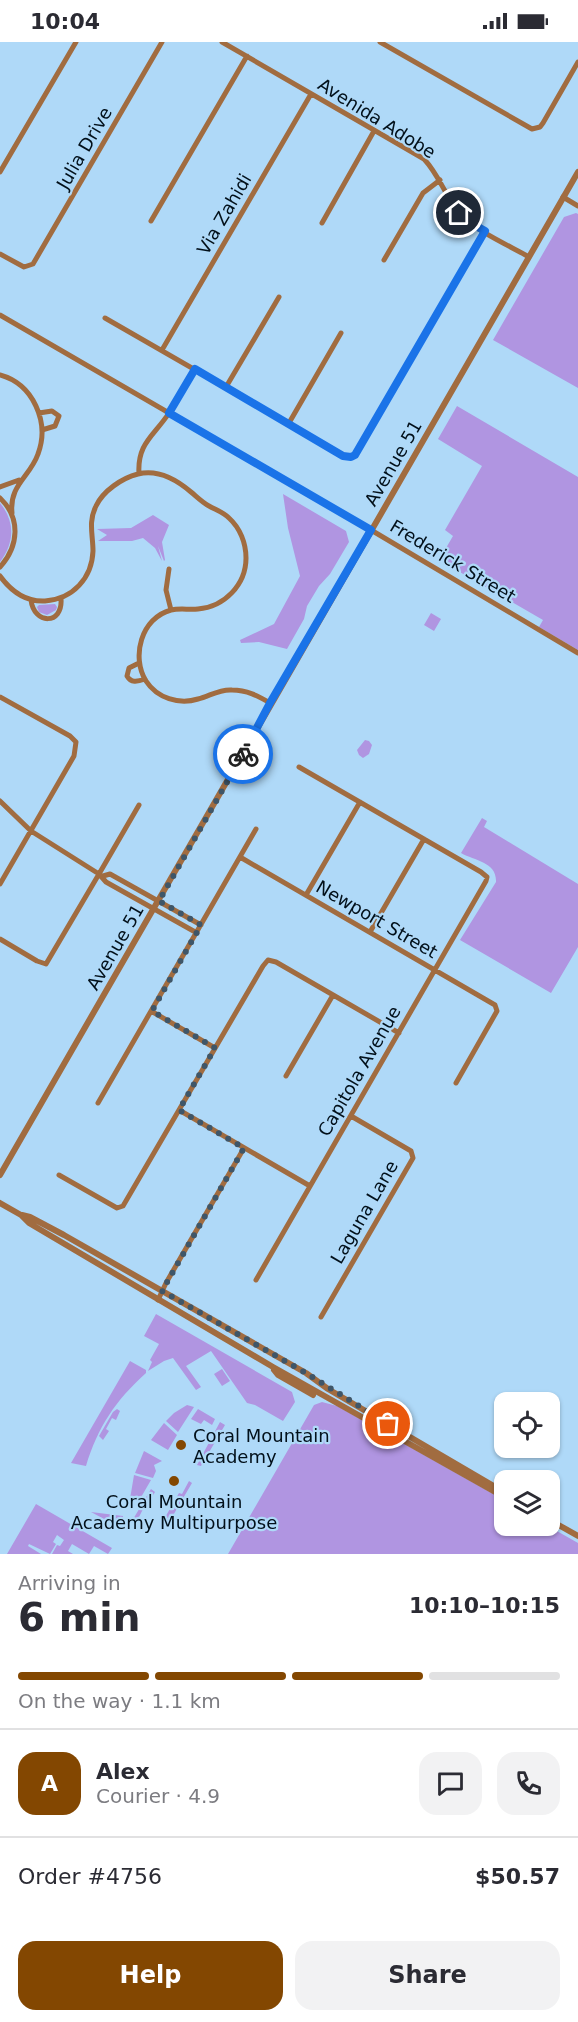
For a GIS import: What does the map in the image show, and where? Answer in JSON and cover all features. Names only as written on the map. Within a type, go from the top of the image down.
[{"type":"street","points":[[0,172],[76,42]]},
{"type":"street","name":"Julia Drive","points":[[0,254],[20,265],[29,266],[36,259],[162,42]]},
{"type":"street","name":"Avenida Adobe","points":[[222,42],[424,159],[433,169],[459,213],[469,222],[529,256]]},
{"type":"street","points":[[380,42],[527,128],[536,129],[543,123],[578,62]]},
{"type":"street","points":[[151,221],[247,57]]},
{"type":"street","name":"Via Zahidi","points":[[162,350],[311,94]]},
{"type":"street","points":[[322,223],[374,131]]},
{"type":"street","name":"Avenue 51","points":[[0,1175],[578,172]]},
{"type":"street","points":[[384,260],[423,193],[440,180]]},
{"type":"street","points":[[563,197],[578,206]]},
{"type":"street","points":[[105,318],[343,456],[351,457],[358,451],[485,231]]},
{"type":"street","points":[[226,387],[279,297]]},
{"type":"street","name":"Frederick Street","points":[[0,315],[578,653]]},
{"type":"street","points":[[289,423],[340,333]]},
{"type":"street","points":[[139,474],[139,456],[142,449],[169,413],[195,369]]},
{"type":"street","points":[[0,375],[8,377],[26,390],[39,413],[42,430],[39,453],[32,467],[21,479],[14,494],[12,513]]},
{"type":"street","points":[[39,413],[54,411],[59,417],[56,426],[42,430]]},
{"type":"street","points":[[0,576],[10,589],[31,600],[61,599],[77,588],[90,568],[93,549],[91,521],[97,503],[108,490],[121,481],[139,474],[159,474],[183,485],[204,503],[228,516],[243,538],[246,564],[241,579],[232,594],[209,607],[171,610],[157,618],[148,627],[141,642],[139,663],[145,679],[158,693],[172,700],[193,701],[216,691],[232,690],[255,694],[270,703]]},
{"type":"street","points":[[0,487],[21,479]]},
{"type":"street","points":[[0,498],[12,513],[15,521],[15,538],[9,556],[0,567]]},
{"type":"street","points":[[169,569],[166,590],[171,610]]},
{"type":"street","points":[[31,600],[36,614],[48,619],[56,616],[60,611],[61,599]]},
{"type":"street","points":[[139,663],[129,669],[127,675],[133,681],[145,679]]},
{"type":"street","points":[[0,697],[70,736],[76,742],[75,756],[0,884]]},
{"type":"street","points":[[299,767],[424,839],[370,932]]},
{"type":"street","points":[[0,801],[32,831],[101,875],[106,882],[196,933]]},
{"type":"street","points":[[306,895],[360,802]]},
{"type":"street","points":[[0,939],[46,964],[101,875],[139,805]]},
{"type":"street","points":[[98,1103],[256,829]]},
{"type":"street","name":"Capitola Avenue","points":[[256,1280],[486,881],[486,877],[481,872],[424,839]]},
{"type":"street","name":"Newport Street","points":[[240,857],[492,1002],[497,1008],[495,1016],[456,1083]]},
{"type":"street","points":[[101,875],[110,874],[201,925]]},
{"type":"street","points":[[59,1175],[113,1206],[120,1208],[126,1202],[262,966],[268,960],[276,962],[399,1033]]},
{"type":"street","points":[[286,1076],[333,995]]},
{"type":"street","points":[[152,1011],[215,1048]]},
{"type":"street","points":[[179,1110],[310,1186]]},
{"type":"street","name":"Laguna Lane","points":[[321,1317],[413,1158],[411,1151],[351,1116]]},
{"type":"street","points":[[158,1300],[244,1148]]},
{"type":"street","points":[[0,1203],[21,1215],[29,1223],[158,1300],[494,1491]]},
{"type":"street","points":[[21,1215],[47,1225],[306,1373],[328,1389],[494,1486]]},
{"type":"street","points":[[273,1367],[278,1375],[313,1395]]},
{"type":"street","points":[[560,1526],[578,1536]]},
{"type":"shaded area","points":[[578,214],[578,388],[493,340],[564,217]]},
{"type":"shaded area","points":[[457,406],[578,477],[578,650],[539,627],[543,620],[439,560],[453,536],[445,530],[482,466],[438,439]]},
{"type":"shaded area","points":[[283,494],[346,531],[349,542],[307,606],[304,619],[287,649],[259,642],[241,643],[240,640],[274,624],[300,576],[288,528]]},
{"type":"shaded area","points":[[0,503],[11,524],[11,539],[0,562]]},
{"type":"shaded area","points":[[153,515],[169,525],[162,542],[164,561],[158,546],[162,561],[155,548],[143,538],[132,541],[98,541],[107,535],[97,529],[131,528]]},
{"type":"shaded area","points":[[55,604],[56,610],[47,615],[39,612],[37,607],[39,605]]},
{"type":"shaded area","points":[[431,613],[441,619],[434,631],[424,625]]},
{"type":"shaded area","points":[[365,740],[372,745],[369,754],[363,758],[357,750]]},
{"type":"shaded area","points":[[482,818],[487,821],[484,827],[578,884],[578,947],[551,993],[460,940],[496,882],[493,870],[489,866],[461,853]]},
{"type":"shaded area","points":[[156,1314],[292,1392],[295,1402],[283,1421],[247,1403],[211,1351],[186,1366],[201,1387],[196,1390],[173,1358],[148,1371],[152,1362],[150,1360],[159,1344],[144,1336]]},
{"type":"shaded area","points":[[130,1361],[146,1370],[146,1373],[125,1394],[109,1415],[96,1439],[86,1466],[71,1463]]},
{"type":"shaded area","points":[[222,1369],[230,1381],[222,1386],[214,1374]]},
{"type":"shaded area","points":[[322,1402],[337,1406],[494,1494],[494,1536],[560,1536],[560,1533],[578,1543],[578,1554],[228,1554],[314,1405]]},
{"type":"shaded area","points":[[187,1405],[194,1407],[178,1432],[166,1421]]},
{"type":"shaded area","points":[[117,1409],[120,1411],[116,1420],[112,1418],[106,1429],[109,1431],[103,1440],[99,1436]]},
{"type":"shaded area","points":[[198,1409],[215,1419],[212,1425],[204,1420],[201,1424],[191,1419]]},
{"type":"shaded area","points":[[220,1422],[225,1425],[201,1466],[197,1465]]},
{"type":"shaded area","points":[[164,1423],[177,1435],[168,1450],[151,1440]]},
{"type":"shaded area","points":[[144,1451],[162,1461],[154,1465],[156,1471],[153,1478],[135,1473]]},
{"type":"shaded area","points":[[134,1475],[151,1480],[140,1499],[130,1499]]},
{"type":"shaded area","points":[[189,1481],[192,1483],[168,1524],[163,1521],[179,1493],[182,1494]]},
{"type":"shaded area","points":[[151,1489],[155,1492],[145,1509],[136,1523],[132,1521]]},
{"type":"shaded area","points":[[36,1504],[112,1548],[108,1554],[94,1546],[89,1554],[72,1544],[68,1551],[73,1554],[52,1554],[57,1545],[60,1546],[64,1540],[57,1535],[53,1542],[56,1544],[50,1554],[29,1544],[28,1546],[41,1554],[7,1554]]},
{"type":"shaded area","points":[[91,1512],[123,1516],[122,1525],[119,1527]]},
{"type":"way so far","points":[[243,754],[159,901],[201,925],[152,1011],[215,1048],[179,1110],[244,1148],[162,1291],[306,1373],[328,1389],[388,1424]]},
{"type":"place","name":"Coral Mountain Academy","points":[[181,1445]]},
{"type":"place","name":"Coral Mountain Academy Multipurpose","points":[[174,1481]]},
{"type":"route","points":[[243,754],[270,703],[371,530],[169,413],[195,369],[343,456],[355,455],[485,231],[459,213]]}]
